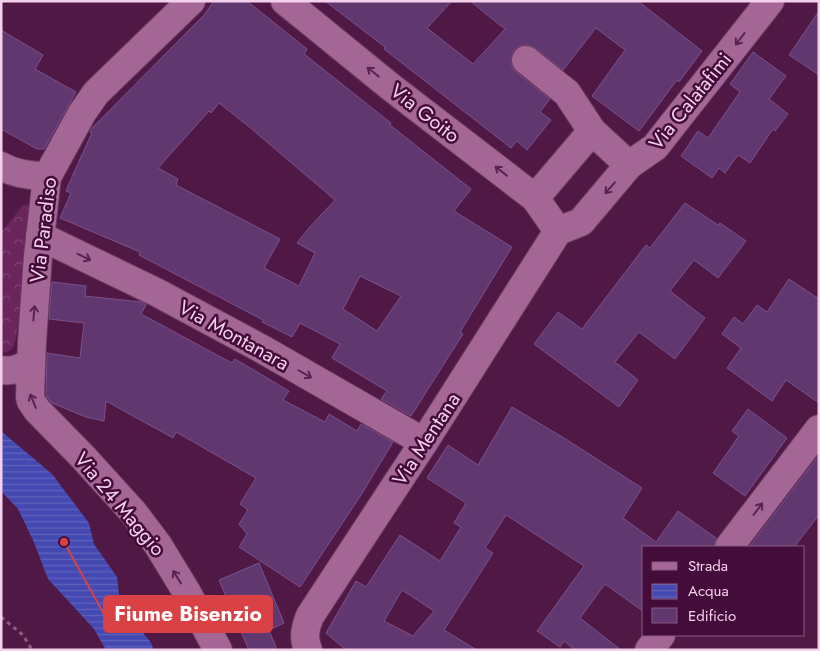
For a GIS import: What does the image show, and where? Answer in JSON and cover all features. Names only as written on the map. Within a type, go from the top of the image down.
[{"type":"street","name":"Via Paradiso","points":[[31,362],[46,177],[82,113],[96,93],[191,1]]},
{"type":"street","name":"Via Goito","points":[[285,1],[392,88],[535,198],[558,231]]},
{"type":"street","name":"Via Calatafimi","points":[[558,231],[581,222],[629,165],[655,147],[770,1]]},
{"type":"street","points":[[526,60],[566,93],[592,131],[629,165]]},
{"type":"street","points":[[535,198],[592,131]]},
{"type":"street","points":[[1,166],[16,172],[46,177]]},
{"type":"street","name":"Via Mentana","points":[[308,650],[305,635],[310,616],[424,442],[558,231]]},
{"type":"street","name":"Via Montanara","points":[[40,236],[158,293],[262,349],[424,442]]},
{"type":"street","points":[[1,370],[11,371],[19,369],[31,362]]},
{"type":"street","name":"Via 24 Maggio","points":[[31,362],[30,390],[33,405],[132,512],[153,539],[186,591],[218,650]]},
{"type":"street","points":[[729,546],[819,429]]},
{"type":"street","points":[[649,650],[660,636]]},
{"type":"path","points":[[1,617],[23,636],[32,650]]},
{"type":"green space","points":[[23,205],[28,205],[28,209],[19,320],[13,348],[1,354],[1,233]]},
{"type":"water","points":[[1,431],[52,474],[89,523],[94,544],[117,577],[119,594],[124,603],[130,605],[136,625],[150,641],[154,650],[106,650],[94,629],[48,579],[33,540],[18,509],[1,491]]},
{"type":"building","points":[[214,1],[247,1],[307,49],[304,54],[471,189],[454,211],[512,247],[460,332],[463,334],[411,416],[381,399],[387,391],[332,358],[340,344],[300,323],[292,337],[139,255],[140,252],[60,218],[71,193],[66,191],[92,133],[90,132],[92,128],[204,15]],"holes":[[[219,103],[335,200],[297,243],[315,253],[299,286],[264,268],[280,239],[176,185],[178,179],[158,168],[209,111],[211,113]],[[360,276],[401,296],[377,331],[343,309]]]},
{"type":"building","points":[[325,1],[452,1],[427,28],[473,64],[505,29],[470,1],[638,1],[702,51],[679,82],[677,80],[639,131],[592,96],[625,50],[596,28],[563,70],[535,48],[528,45],[520,46],[514,50],[511,57],[512,66],[516,72],[550,99],[540,112],[551,120],[527,150],[517,141],[511,148]]},
{"type":"building","points":[[819,11],[819,75],[789,55]]},
{"type":"building","points":[[1,30],[43,55],[35,69],[76,92],[44,149],[37,149],[1,129]]},
{"type":"building","points":[[753,52],[786,76],[769,99],[788,114],[775,131],[773,129],[750,163],[738,155],[725,173],[719,168],[712,178],[681,156],[698,131],[708,138],[740,92],[730,84]]},
{"type":"building","points":[[685,203],[718,225],[720,223],[746,241],[718,278],[694,260],[670,291],[705,318],[675,359],[639,332],[615,362],[638,380],[619,407],[534,344],[558,312],[582,329],[646,245],[650,248]]},
{"type":"building","points":[[789,279],[819,299],[819,403],[786,380],[772,401],[727,368],[741,348],[722,334],[734,317],[743,324],[757,305],[767,312]]},
{"type":"building","points":[[52,282],[86,286],[85,296],[142,302],[146,305],[141,314],[232,363],[235,359],[289,391],[283,400],[325,422],[329,414],[357,431],[361,424],[393,442],[361,495],[300,587],[239,547],[247,534],[239,524],[248,510],[240,504],[256,478],[176,432],[173,438],[106,401],[104,421],[86,417],[49,400],[46,395],[47,353],[80,358],[84,323],[49,319]]},
{"type":"building","points":[[512,407],[642,488],[623,518],[656,542],[678,511],[716,538],[714,546],[642,546],[642,611],[605,584],[580,618],[621,650],[575,650],[564,641],[560,647],[537,631],[584,566],[506,515],[485,548],[493,553],[444,630],[477,650],[346,650],[326,633],[356,581],[366,587],[400,535],[440,561],[461,527],[454,523],[466,503],[427,478],[448,445],[478,465]],"holes":[[[402,590],[434,611],[413,636],[384,621]]]},
{"type":"building","points":[[748,409],[787,438],[745,496],[713,473],[739,436],[732,431]]},
{"type":"building","points":[[819,455],[819,515],[795,546],[750,546]]},
{"type":"building","points":[[259,563],[284,623],[269,630],[277,650],[249,650],[219,580]]},
{"type":"place","name":"Fiume Bisenzio","points":[[64,542]]}]
